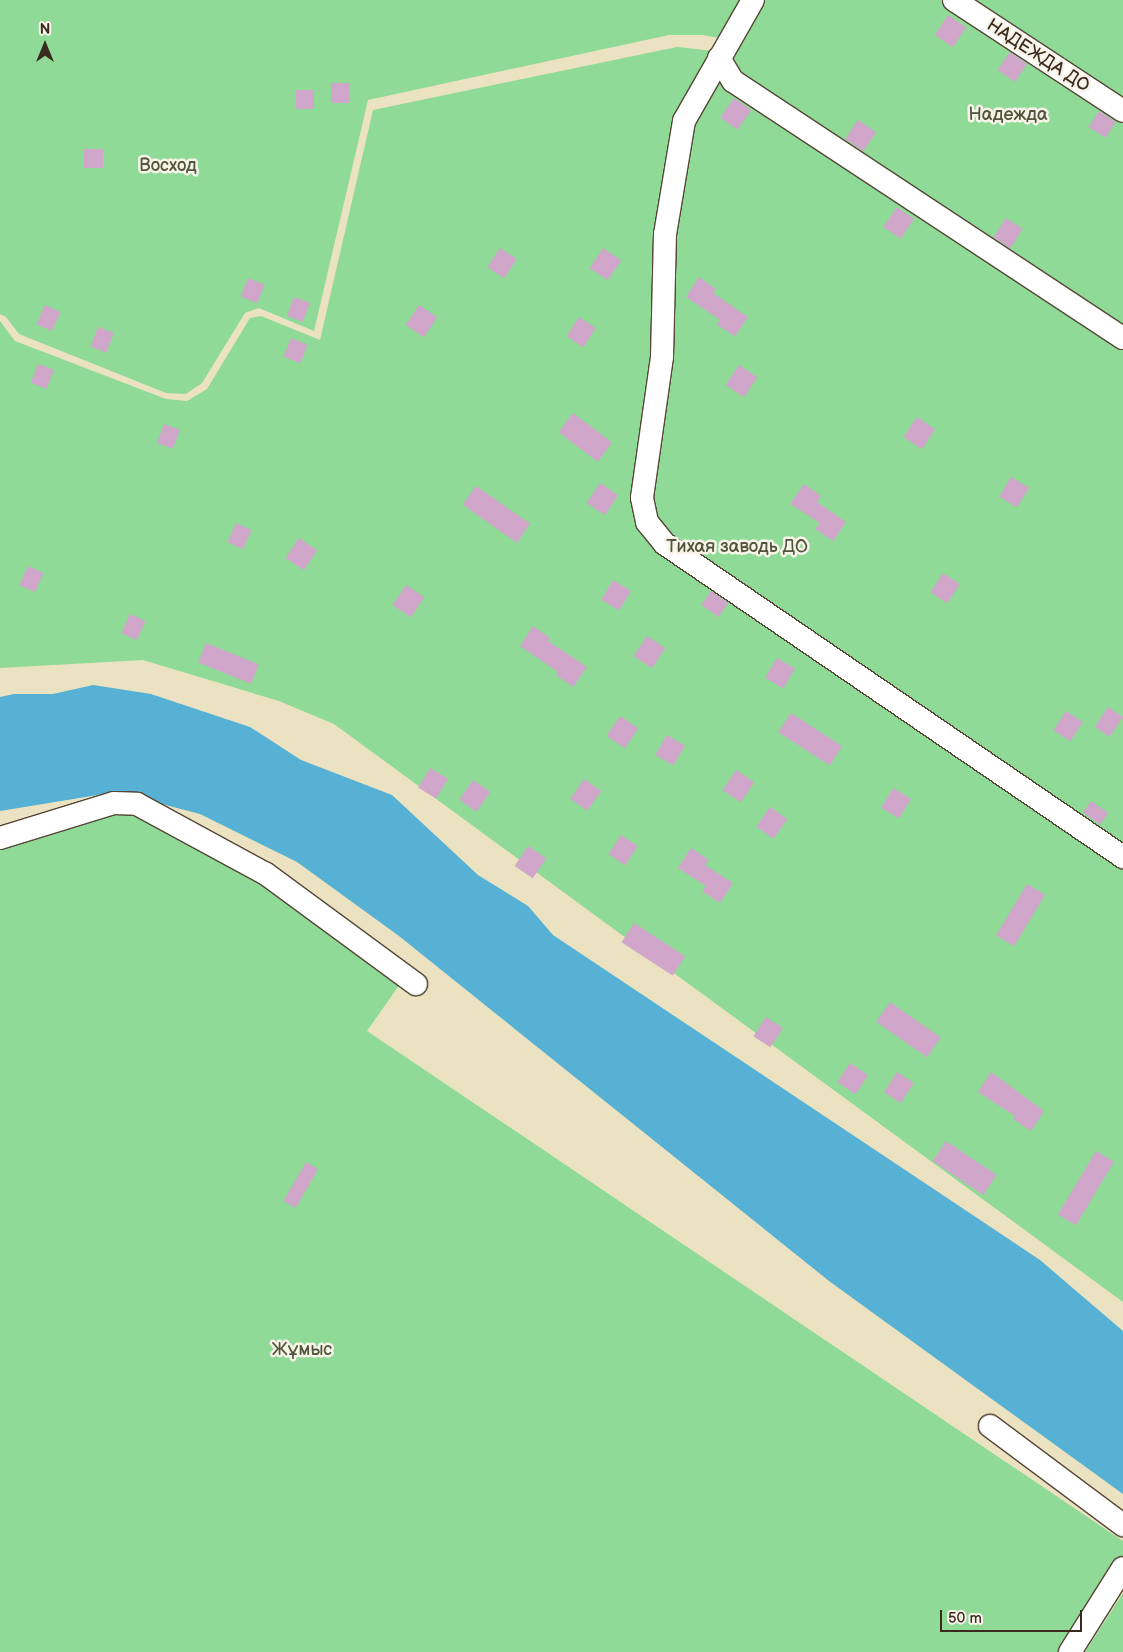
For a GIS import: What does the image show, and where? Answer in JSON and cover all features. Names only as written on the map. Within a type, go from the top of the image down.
[{"type":"street","points":[[754,0],[684,121],[665,234],[662,357],[642,498],[647,522],[665,544],[1123,858]]},
{"type":"street","name":"НАДЕЖДА ДО","points":[[954,0],[1123,111]]},
{"type":"street","points":[[719,58],[733,81],[1123,338]]},
{"type":"street","points":[[0,838],[114,803],[137,804],[266,874],[416,984]]},
{"type":"street","points":[[990,1426],[1123,1525]]},
{"type":"street","points":[[1070,1652],[1123,1568]]},
{"type":"green space","name":"Восход","points":[[0,0],[748,0],[724,39],[703,35],[669,35],[368,100],[314,331],[259,308],[245,313],[202,383],[186,394],[166,393],[19,334],[6,317],[0,314]]},
{"type":"green space","name":"Надежда","points":[[762,0],[1123,0],[1123,328],[737,74],[729,57]]},
{"type":"green space","name":"Тихая заводь ДО","points":[[677,47],[714,51],[719,77],[1123,346],[1123,1302],[334,724],[279,701],[143,660],[0,668],[0,321],[15,341],[166,399],[187,401],[207,389],[250,318],[261,316],[320,340],[373,110]]},
{"type":"green space","name":"Жұмыс","points":[[137,814],[263,884],[400,984],[367,1031],[1123,1541],[1123,1577],[1073,1652],[0,1652],[0,850],[111,815]]},
{"type":"green space","points":[[1123,1593],[1123,1652],[1085,1652]]},
{"type":"water","points":[[93,685],[151,694],[250,727],[301,760],[392,795],[478,875],[528,906],[553,935],[1040,1260],[1123,1331],[1123,1494],[829,1281],[399,936],[297,862],[200,814],[116,792],[0,811],[0,697],[14,694],[53,694]]},
{"type":"building","points":[[948,15],[966,27],[953,47],[935,35]]},
{"type":"building","points":[[1010,52],[1027,64],[1015,82],[997,70]]},
{"type":"building","points":[[331,83],[349,83],[349,103],[331,103]]},
{"type":"building","points":[[296,90],[314,90],[314,109],[296,109]]},
{"type":"building","points":[[734,98],[751,110],[737,130],[720,118]]},
{"type":"building","points":[[1099,111],[1116,122],[1105,138],[1089,127]]},
{"type":"building","points":[[858,120],[876,132],[863,151],[845,139]]},
{"type":"building","points":[[84,149],[103,149],[103,168],[84,168]]},
{"type":"building","points":[[897,207],[914,219],[900,239],[883,227]]},
{"type":"building","points":[[1006,218],[1023,229],[1010,248],[993,237]]},
{"type":"building","points":[[500,248],[517,259],[504,278],[487,267]]},
{"type":"building","points":[[603,248],[621,260],[608,280],[590,268]]},
{"type":"building","points":[[699,277],[716,289],[713,293],[748,317],[735,336],[717,325],[720,320],[686,297]]},
{"type":"building","points":[[248,278],[265,285],[257,303],[241,297]]},
{"type":"building","points":[[294,297],[310,303],[303,322],[287,316]]},
{"type":"building","points":[[45,305],[61,312],[52,331],[36,324]]},
{"type":"building","points":[[419,305],[437,317],[424,337],[406,325]]},
{"type":"building","points":[[579,317],[596,328],[583,347],[566,336]]},
{"type":"building","points":[[98,327],[114,333],[106,353],[90,347]]},
{"type":"building","points":[[291,338],[308,345],[300,363],[284,357]]},
{"type":"building","points":[[38,364],[54,370],[47,389],[31,383]]},
{"type":"building","points":[[739,365],[757,377],[744,397],[726,385]]},
{"type":"building","points":[[573,413],[612,442],[598,462],[559,432]]},
{"type":"building","points":[[917,417],[935,429],[922,449],[904,437]]},
{"type":"building","points":[[164,424],[180,430],[173,449],[157,443]]},
{"type":"building","points":[[1011,477],[1029,488],[1017,508],[999,497]]},
{"type":"building","points":[[600,483],[618,495],[605,515],[587,503]]},
{"type":"building","points":[[804,484],[821,496],[817,502],[846,522],[833,541],[815,529],[820,523],[790,504]]},
{"type":"building","points":[[476,486],[530,524],[517,543],[463,505]]},
{"type":"building","points":[[236,523],[252,530],[243,549],[227,542]]},
{"type":"building","points":[[299,538],[317,550],[304,570],[286,558]]},
{"type":"building","points":[[28,566],[44,573],[35,592],[19,585]]},
{"type":"building","points":[[943,573],[960,584],[947,603],[930,592]]},
{"type":"building","points":[[613,580],[631,591],[619,611],[601,600]]},
{"type":"building","points":[[406,585],[424,597],[411,617],[393,605]]},
{"type":"building","points":[[711,591],[728,603],[718,617],[701,605]]},
{"type":"building","points":[[130,614],[146,621],[137,640],[121,633]]},
{"type":"building","points":[[533,626],[550,638],[548,641],[587,667],[573,687],[556,675],[558,672],[520,646]]},
{"type":"building","points":[[647,636],[665,648],[652,668],[634,656]]},
{"type":"building","points":[[206,643],[259,664],[251,684],[198,662]]},
{"type":"building","points":[[777,658],[795,669],[783,689],[765,678]]},
{"type":"building","points":[[1108,707],[1123,717],[1110,737],[1095,727]]},
{"type":"building","points":[[1066,711],[1083,722],[1070,741],[1053,730]]},
{"type":"building","points":[[791,713],[842,746],[830,766],[778,732]]},
{"type":"building","points":[[620,716],[638,728],[625,748],[607,736]]},
{"type":"building","points":[[667,735],[685,746],[673,766],[655,755]]},
{"type":"building","points":[[430,768],[448,779],[436,799],[418,788]]},
{"type":"building","points":[[736,770],[754,782],[741,802],[723,790]]},
{"type":"building","points":[[584,779],[601,791],[587,811],[570,799]]},
{"type":"building","points":[[473,780],[490,792],[476,812],[459,800]]},
{"type":"building","points":[[893,788],[911,799],[899,819],[881,808]]},
{"type":"building","points":[[1091,801],[1108,813],[1100,825],[1083,812]]},
{"type":"building","points":[[770,807],[787,819],[773,839],[756,827]]},
{"type":"building","points":[[621,835],[638,846],[625,865],[608,854]]},
{"type":"building","points":[[528,846],[546,858],[533,878],[515,866]]},
{"type":"building","points":[[691,848],[709,860],[705,865],[733,883],[720,903],[702,891],[706,886],[678,868]]},
{"type":"building","points":[[1027,884],[1045,895],[1014,946],[996,935]]},
{"type":"building","points":[[634,923],[685,956],[673,976],[621,942]]},
{"type":"building","points":[[890,1002],[941,1038],[927,1057],[876,1022]]},
{"type":"building","points":[[766,1017],[783,1028],[770,1047],[753,1036]]},
{"type":"building","points":[[850,1063],[868,1075],[855,1094],[837,1082]]},
{"type":"building","points":[[897,1072],[914,1083],[901,1103],[884,1092]]},
{"type":"building","points":[[991,1072],[1044,1111],[1031,1131],[1013,1119],[1015,1116],[978,1092]]},
{"type":"building","points":[[946,1141],[997,1175],[983,1195],[933,1161]]},
{"type":"building","points":[[1096,1151],[1114,1162],[1076,1225],[1058,1214]]},
{"type":"building","points":[[306,1162],[318,1169],[296,1208],[284,1201]]}]
